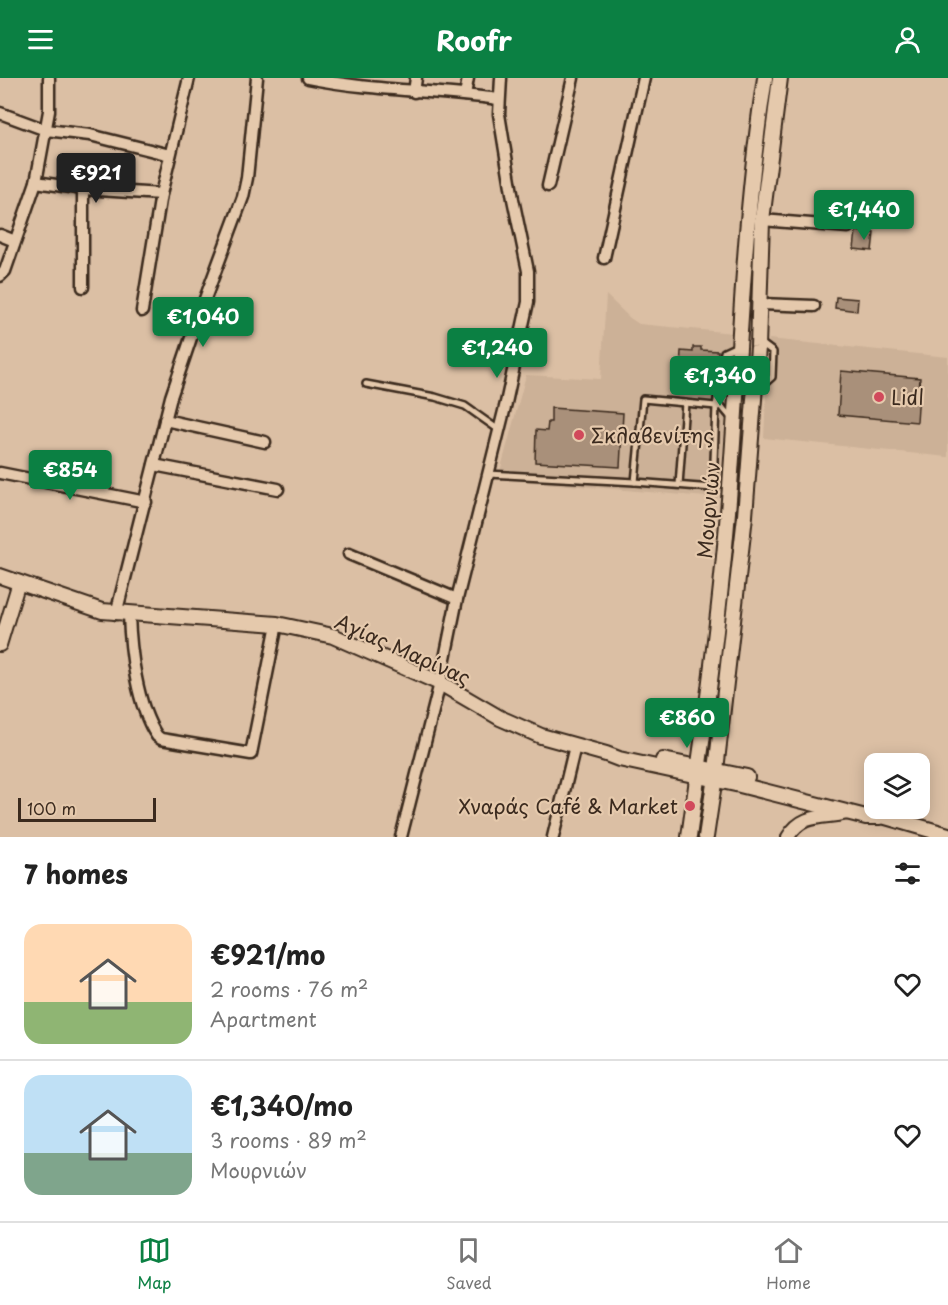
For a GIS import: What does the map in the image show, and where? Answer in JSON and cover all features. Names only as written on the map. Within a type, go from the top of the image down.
[{"type":"main road","name":"Μουρνιών","points":[[689,837],[703,740],[726,538],[751,170],[765,78]]},
{"type":"main road","name":"Μουρνιών","points":[[706,837],[743,528],[755,392],[762,220],[780,78]]},
{"type":"main road","name":"Αγίας Μαρίνας","points":[[0,576],[95,609],[122,614],[277,624],[333,636],[440,683],[500,718],[541,736],[619,759],[740,780],[864,810]]},
{"type":"main road","points":[[694,805],[685,781],[669,766],[691,754],[703,740]]},
{"type":"main road","points":[[710,804],[722,790],[740,780],[725,762],[718,743]]},
{"type":"main road","name":"Αγίας Μαρίνας","points":[[740,780],[864,817]]},
{"type":"main road","name":"Αγίας Μαρίνας","points":[[888,819],[948,833]]},
{"type":"street","points":[[0,276],[5,271],[36,182],[46,130],[50,78]]},
{"type":"street","points":[[142,311],[161,194],[189,78]]},
{"type":"street","points":[[257,78],[243,197],[196,323],[165,420],[122,614],[141,696],[157,736],[161,739],[251,754],[277,624]]},
{"type":"street","points":[[308,78],[378,89],[465,94],[498,99]]},
{"type":"street","points":[[414,92],[416,78]]},
{"type":"street","points":[[465,94],[468,78]]},
{"type":"street","points":[[401,837],[440,683],[457,599],[526,313],[528,271],[511,189],[498,99],[501,78]]},
{"type":"street","points":[[548,186],[573,78]]},
{"type":"street","points":[[604,258],[644,78]]},
{"type":"street","points":[[0,113],[46,130],[90,135],[170,155]]},
{"type":"street","points":[[36,182],[83,189],[161,194]]},
{"type":"street","points":[[83,189],[83,287]]},
{"type":"street","points":[[762,220],[848,227]]},
{"type":"street","points":[[0,235],[15,241]]},
{"type":"street","points":[[760,304],[814,306]]},
{"type":"street","points":[[165,420],[265,442]]},
{"type":"street","points":[[154,465],[278,489]]},
{"type":"street","points":[[0,472],[146,502]]},
{"type":"street","points":[[349,554],[457,599]]},
{"type":"street","points":[[0,645],[19,582]]},
{"type":"street","points":[[553,837],[574,746]]},
{"type":"street","points":[[788,837],[793,828],[806,819],[848,813]]},
{"type":"lane","points":[[755,392],[772,378],[773,352],[758,340]]},
{"type":"lane","points":[[487,474],[713,488],[716,406],[724,352],[739,345]]},
{"type":"lane","points":[[366,384],[435,397],[465,406],[499,430]]},
{"type":"lane","points":[[635,482],[643,399],[722,407],[735,423]]},
{"type":"lane","points":[[679,485],[685,403]]},
{"type":"shaded area","points":[[606,295],[639,324],[733,333],[718,498],[498,479],[526,375],[601,379]]},
{"type":"shaded area","points":[[769,339],[948,357],[948,457],[764,438]]},
{"type":"building","points":[[899,203],[908,205],[904,222],[896,221]]},
{"type":"building","points":[[856,231],[874,233],[872,251],[854,249]]},
{"type":"building","points":[[836,297],[858,299],[857,311],[835,308]]},
{"type":"building","points":[[693,347],[718,351],[716,372],[680,370],[681,351],[693,352]]},
{"type":"building","name":"Lidl","points":[[841,371],[920,378],[917,422],[838,415]]},
{"type":"building","name":"Σκλαβενίτης","points":[[551,408],[623,413],[620,467],[535,462],[536,430],[547,431],[548,422],[551,422]]},
{"type":"place","name":"Lidl","points":[[879,397]]},
{"type":"place","name":"Σκλαβενίτης","points":[[579,435]]},
{"type":"place","name":"Χναράς Café & Market","points":[[690,806]]}]
